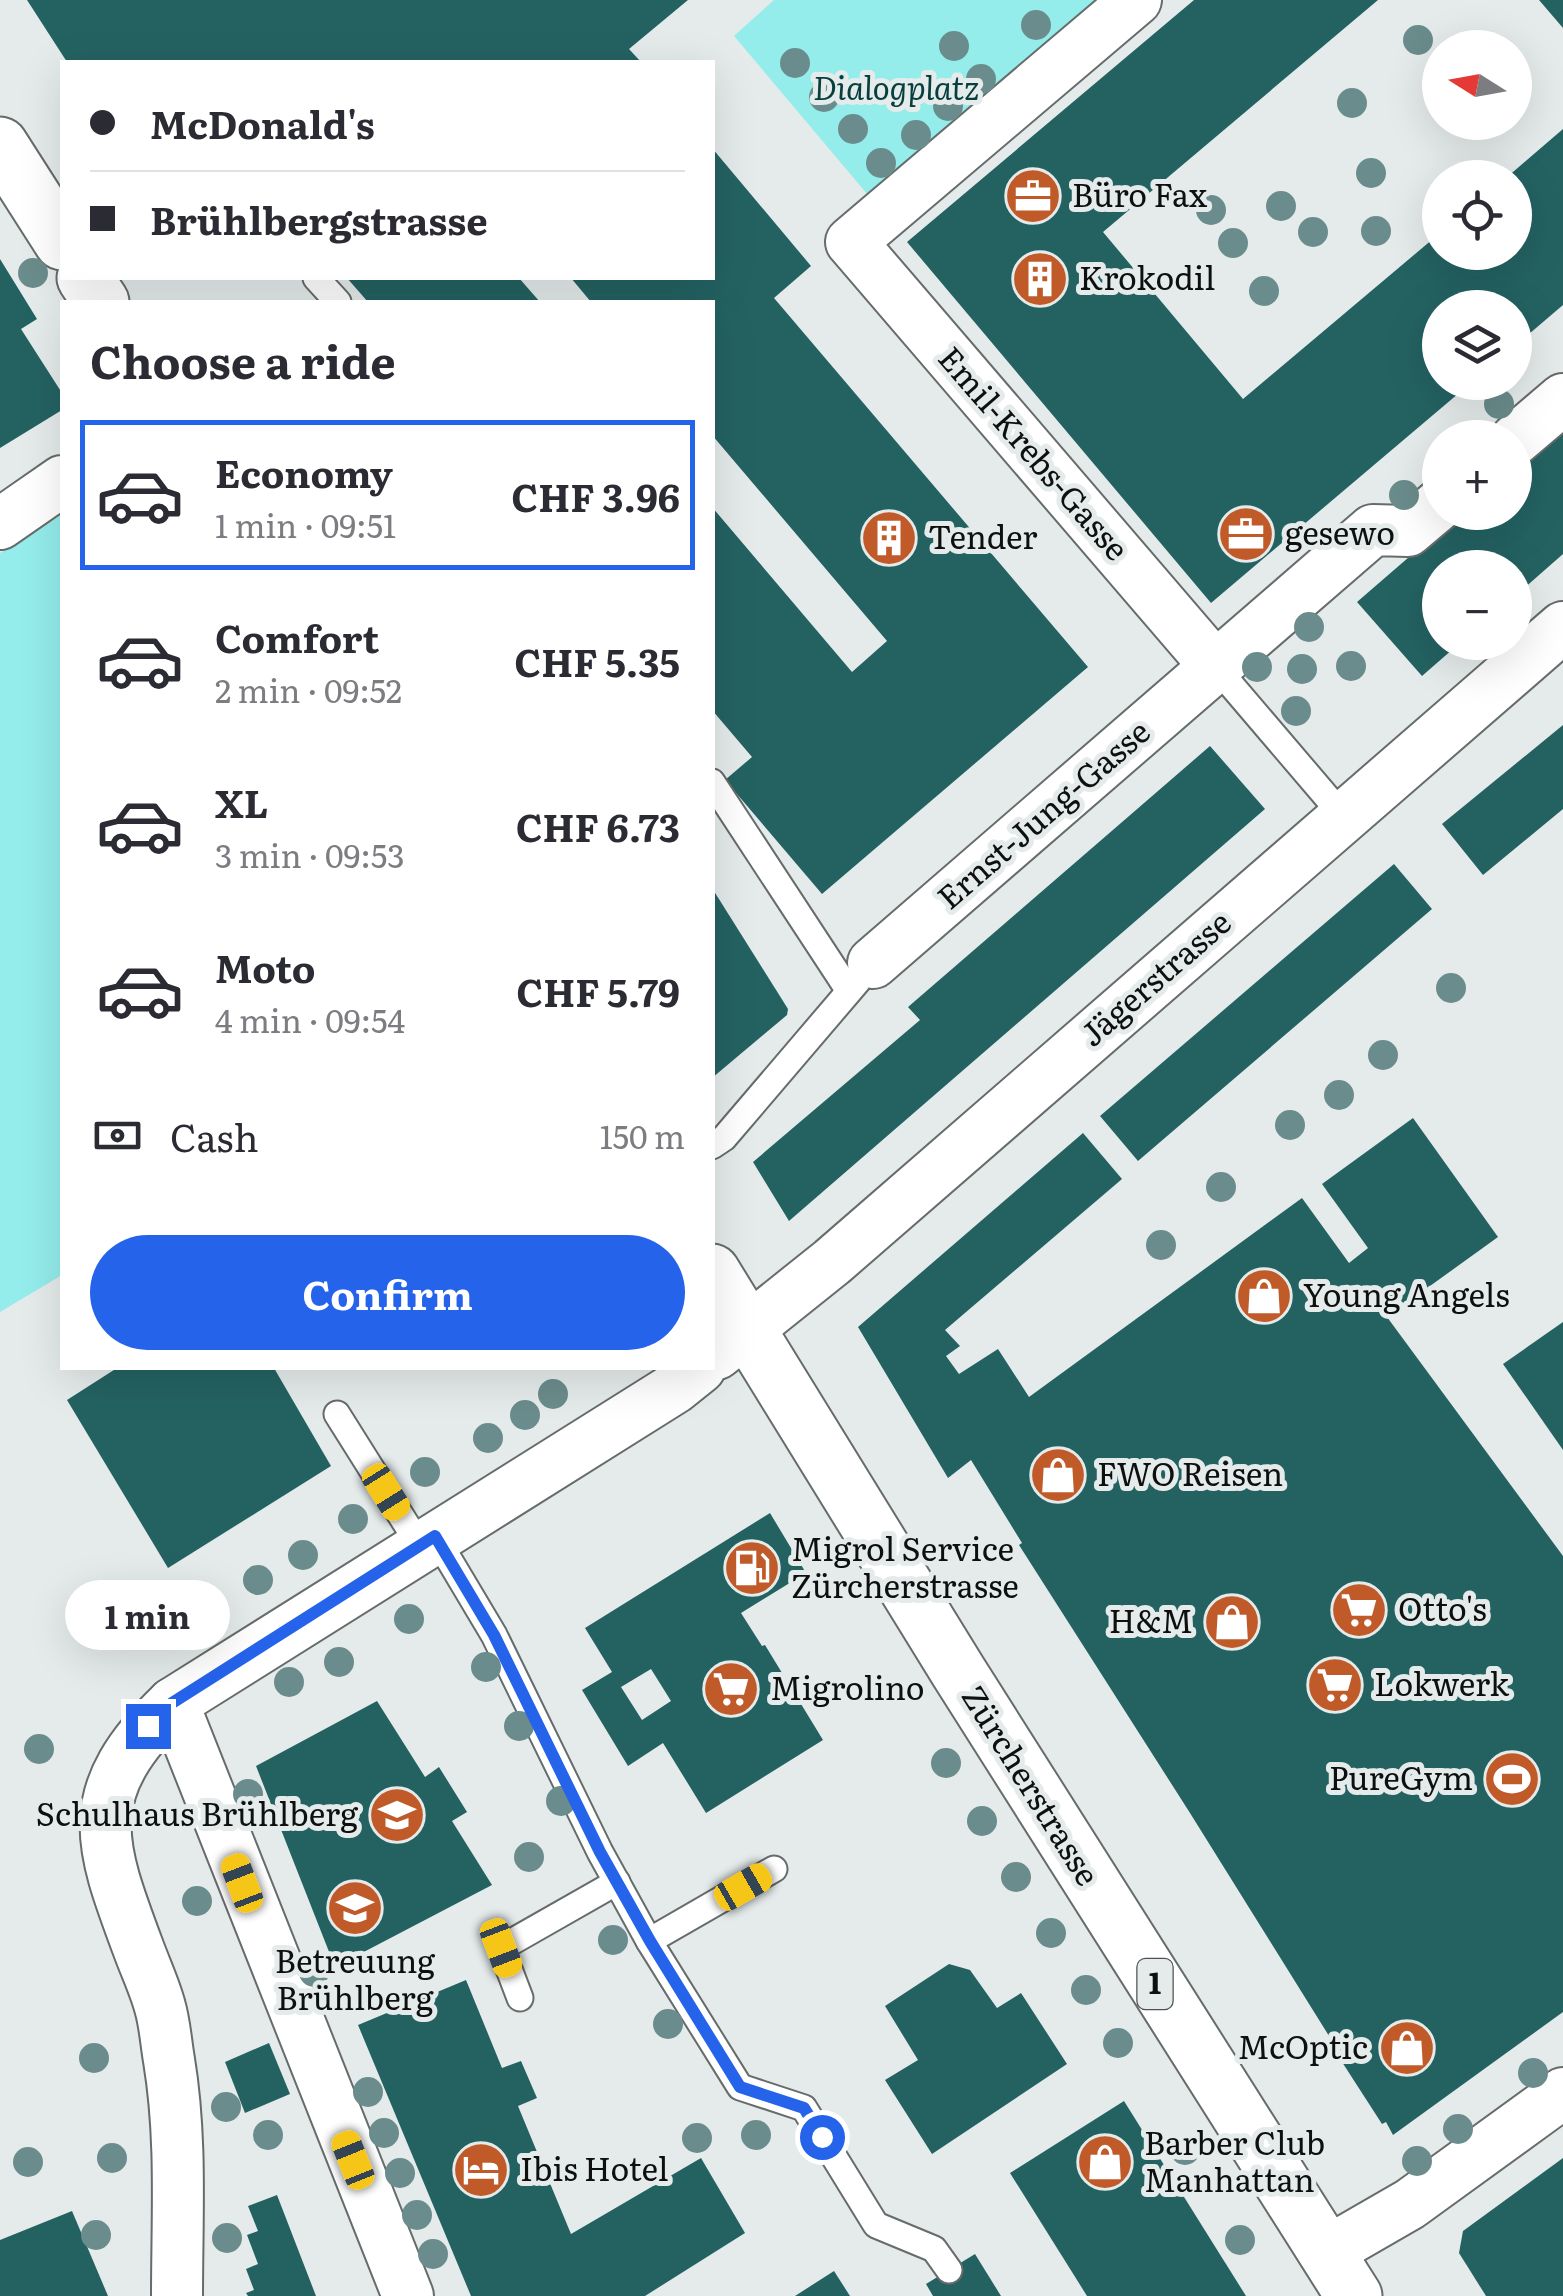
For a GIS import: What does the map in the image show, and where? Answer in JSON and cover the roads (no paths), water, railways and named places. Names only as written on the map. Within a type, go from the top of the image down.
[{"type":"main road","points":[[0,145],[60,237]]},
{"type":"main road","name":"Zürcherstrasse","points":[[715,1284],[730,1343],[958,1671],[1339,2274]]},
{"type":"street","name":"Emil-Krebs-Gasse","points":[[1136,0],[850,242],[1215,666]]},
{"type":"street","points":[[1532,425],[1563,399]]},
{"type":"street","points":[[0,524],[60,481]]},
{"type":"street","name":"Ernst-Jung-Gasse","points":[[861,977],[1373,530],[1408,531],[1422,519]]},
{"type":"street","name":"Jägerstrasse","points":[[730,1343],[846,1249],[1563,627]]},
{"type":"street","points":[[177,2296],[177,2108],[160,2007],[118,1895],[104,1845],[107,1802],[120,1765],[148,1726],[172,1703],[675,1388],[698,1370]]},
{"type":"street","points":[[172,1703],[408,2296]]},
{"type":"street","points":[[1339,2274],[1410,2204],[1563,2093]]},
{"type":"lane","points":[[318,280],[336,300]]},
{"type":"lane","points":[[1215,666],[1344,816]]},
{"type":"lane","points":[[715,786],[861,977],[715,1144]]},
{"type":"lane","points":[[336,1414],[494,1635],[617,1882],[740,2087],[804,2108],[876,2224],[934,2249],[949,2270]]},
{"type":"lane","points":[[650,1941],[774,1869]]},
{"type":"lane","points":[[520,1998],[501,1948],[617,1882]]},
{"type":"place","name":"Büro Fax","points":[[1033,196]]},
{"type":"place","name":"Krokodil","points":[[1040,279]]},
{"type":"place","name":"gesewo","points":[[1246,534]]},
{"type":"place","name":"Tender","points":[[889,538]]},
{"type":"place","name":"Young Angels","points":[[1264,1296]]},
{"type":"place","name":"FWO Reisen","points":[[1058,1475]]},
{"type":"place","name":"Migrol Service Zürcherstrasse","points":[[752,1568]]},
{"type":"place","name":"Otto's","points":[[1359,1610]]},
{"type":"place","name":"H&M","points":[[1232,1622]]},
{"type":"place","name":"Lokwerk","points":[[1335,1685]]},
{"type":"place","name":"Migrolino","points":[[731,1689]]},
{"type":"place","name":"PureGym","points":[[1512,1779]]},
{"type":"place","name":"Schulhaus Brühlberg","points":[[397,1815]]},
{"type":"place","name":"Betreuung Brühlberg","points":[[355,1908]]},
{"type":"place","name":"McOptic","points":[[1407,2048]]},
{"type":"place","name":"Barber Club Manhattan","points":[[1105,2162]]},
{"type":"place","name":"Ibis Hotel","points":[[481,2170]]},
{"type":"park label","name":"Dialogplatz","points":[[896,89]]}]
